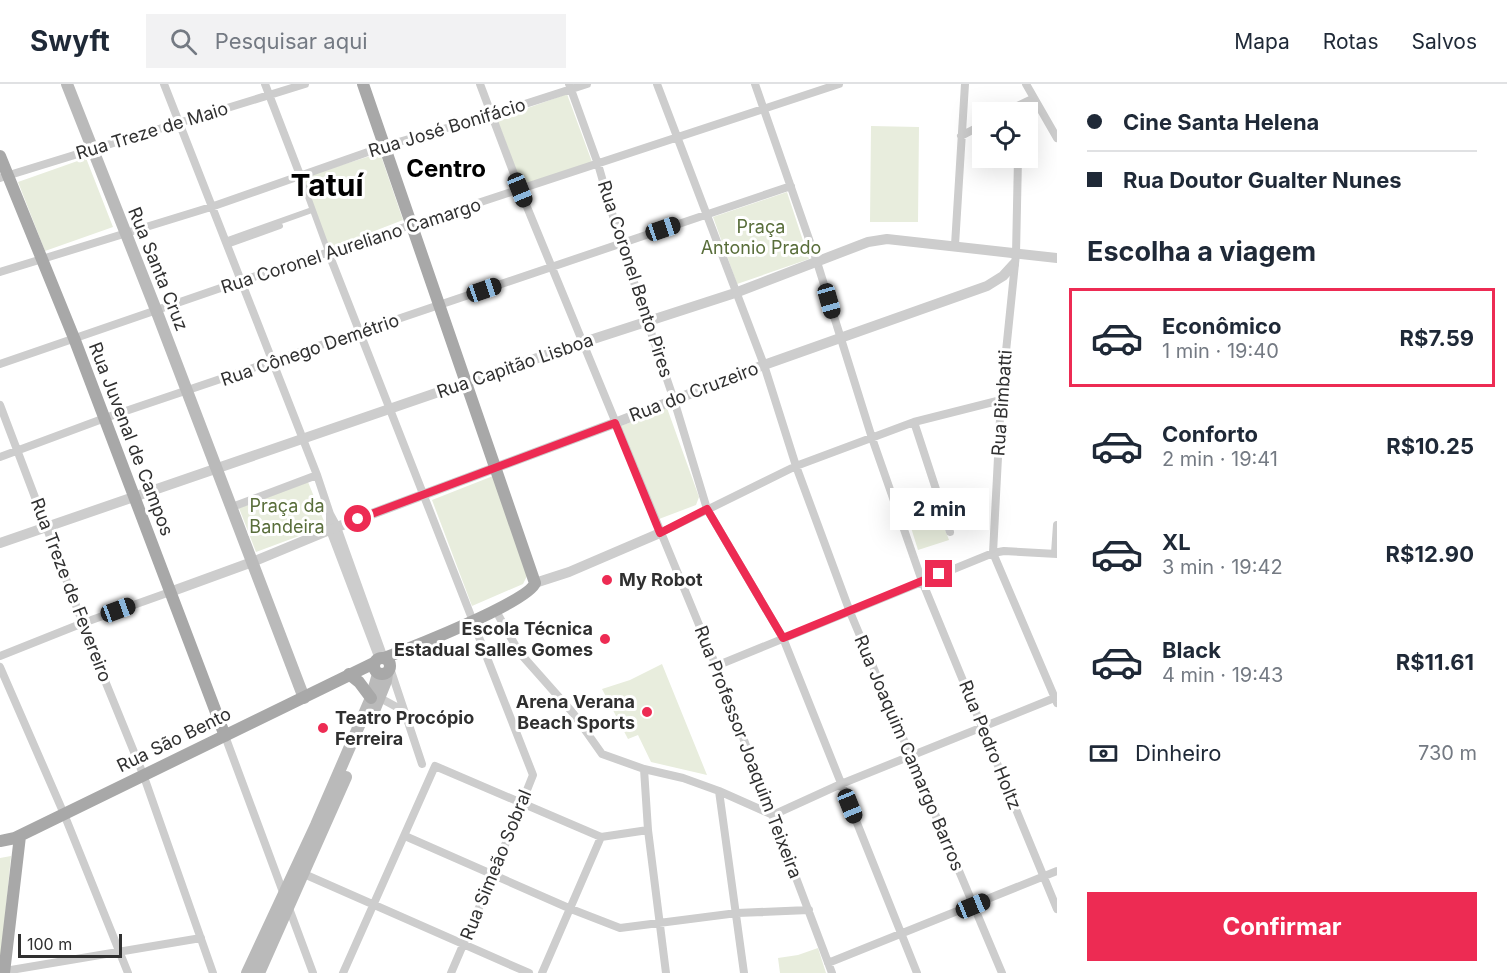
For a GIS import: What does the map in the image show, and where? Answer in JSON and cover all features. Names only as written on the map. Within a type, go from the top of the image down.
[{"type":"main road","name":"Rua Santa Cruz","points":[[67,84],[304,698]]},
{"type":"main road","points":[[363,84],[535,583],[531,590],[496,611]]},
{"type":"main road","name":"Rua Juvenal de Campos","points":[[0,156],[4,177],[42,258],[74,338],[225,736]]},
{"type":"main road","name":"Rua São Bento","points":[[0,841],[18,837],[349,674],[382,666],[406,648],[472,619],[535,583]]},
{"type":"main road","name":"Rua São Bento","points":[[472,619],[496,611]]},
{"type":"main road","points":[[259,973],[287,902],[376,698],[386,681],[382,666]]},
{"type":"main road","points":[[349,674],[376,698]]},
{"type":"main road","points":[[247,973],[304,874],[376,698]]},
{"type":"main road","points":[[4,972],[18,837]]},
{"type":"main road","name":"Rua São Bento","points":[[0,851],[18,837]]},
{"type":"street","points":[[164,84],[317,475],[333,529],[382,666],[404,711],[422,764]]},
{"type":"street","points":[[265,84],[329,254]]},
{"type":"street","name":"Rua Treze de Maio","points":[[4,177],[305,84]]},
{"type":"street","name":"Rua Professor Joaquim Teixeira","points":[[480,84],[551,267],[584,342],[615,423],[716,666],[832,973]]},
{"type":"street","name":"Rua José Bonifácio","points":[[0,272],[211,207],[385,146],[491,115],[570,87],[587,84]]},
{"type":"street","name":"Rua Joaquim Camargo Barros","points":[[657,84],[764,365],[796,466],[850,612],[1002,973]]},
{"type":"street","name":"Rua Pedro Holtz","points":[[755,84],[818,262],[872,438],[922,581],[1057,909]]},
{"type":"street","name":"Rua Coronel Aureliano Camargo","points":[[0,364],[241,281],[329,254],[412,224],[598,165],[839,84]]},
{"type":"street","points":[[955,245],[965,84]]},
{"type":"street","points":[[1026,84],[1057,138]]},
{"type":"street","name":"Rua Coronel Bento Pires","points":[[570,87],[598,165],[621,244],[674,400],[707,509],[783,638],[917,973]]},
{"type":"street","points":[[1026,102],[1034,98]]},
{"type":"street","points":[[962,136],[972,130]]},
{"type":"street","name":"Rua Bimbatti","points":[[993,553],[1001,400],[1015,259],[1018,168]]},
{"type":"street","name":"Rua Cônego Demétrio","points":[[0,457],[105,418],[792,186]]},
{"type":"street","points":[[226,243],[313,212]]},
{"type":"street","name":"Rua Capitão Lisboa","points":[[0,543],[584,342],[735,293],[868,243],[887,239],[955,245],[1015,259],[1038,256],[1057,258]]},
{"type":"street","name":"Rua Simeão Sobral","points":[[329,254],[533,775],[451,973]]},
{"type":"street","name":"Rua Capitão Lisboa","points":[[1038,256],[1057,263]]},
{"type":"street","name":"Rua do Cruzeiro","points":[[0,656],[83,623],[252,562],[423,494],[764,365],[987,286],[1003,276],[1015,259]]},
{"type":"street","points":[[660,533],[796,466],[914,422],[1001,400]]},
{"type":"street","name":"Rua Treze de Fevereiro","points":[[0,405],[143,774],[213,973]]},
{"type":"street","points":[[914,422],[950,532]]},
{"type":"street","points":[[232,507],[317,475]]},
{"type":"street","points":[[899,516],[940,502]]},
{"type":"street","points":[[716,666],[993,553],[1004,551],[1056,554],[1057,525]]},
{"type":"street","name":"Rua São Bento","points":[[496,611],[569,572],[660,533]]},
{"type":"street","points":[[496,611],[519,652],[573,713],[602,754],[644,769],[683,778],[774,815],[911,755],[1056,700],[993,553]]},
{"type":"street","name":"Rua São Bento","points":[[535,583],[569,572]]},
{"type":"street","points":[[0,667],[64,814],[128,973]]},
{"type":"street","points":[[376,698],[404,711]]},
{"type":"street","points":[[225,736],[313,973]]},
{"type":"street","points":[[343,973],[435,766],[601,837],[648,830]]},
{"type":"street","points":[[644,769],[648,830],[666,973]]},
{"type":"street","points":[[719,791],[744,973]]},
{"type":"street","points":[[405,836],[571,909],[620,928],[737,913],[809,910]]},
{"type":"street","points":[[542,973],[601,837]]},
{"type":"street","points":[[828,963],[1057,872]]},
{"type":"street","points":[[304,874],[529,973]]},
{"type":"street","points":[[4,972],[201,938]]},
{"type":"street","points":[[338,973],[348,961]]},
{"type":"green space","points":[[567,94],[592,162],[522,186],[497,119]]},
{"type":"green space","points":[[871,126],[919,127],[918,222],[870,222]]},
{"type":"green space","points":[[380,153],[403,220],[328,249],[303,177]]},
{"type":"green space","points":[[86,158],[113,227],[45,251],[18,182]]},
{"type":"green space","name":"Praça Antonio Prado","points":[[787,192],[809,259],[737,284],[713,217]]},
{"type":"green space","points":[[667,408],[699,497],[696,505],[659,519],[621,426]]},
{"type":"green space","points":[[493,476],[527,576],[523,584],[472,606],[432,500]]},
{"type":"green space","name":"Praça da Bandeira","points":[[308,482],[326,526],[256,552],[239,508]]},
{"type":"green space","points":[[937,508],[949,540],[918,550],[908,518]]},
{"type":"green space","name":"Arena Verana Beach Sports","points":[[662,664],[707,775],[651,762],[638,735],[628,739],[602,689],[630,680]]},
{"type":"green space","points":[[11,856],[0,970],[0,858]]},
{"type":"green space","points":[[818,948],[826,973],[780,973],[778,958],[798,955]]},
{"type":"place","name":"My Robot","points":[[607,580]]},
{"type":"place","name":"Escola Técnica Estadual Salles Gomes","points":[[605,639]]},
{"type":"place","name":"Arena Verana Beach Sports","points":[[647,712]]},
{"type":"place","name":"Teatro Procópio Ferreira","points":[[323,728]]},
{"type":"district","name":"Centro","points":[[446,169]]},
{"type":"district","name":"Tatuí","points":[[327,186]]},
{"type":"route","points":[[358,519],[615,423],[660,533],[707,509],[783,638],[939,574]]}]
